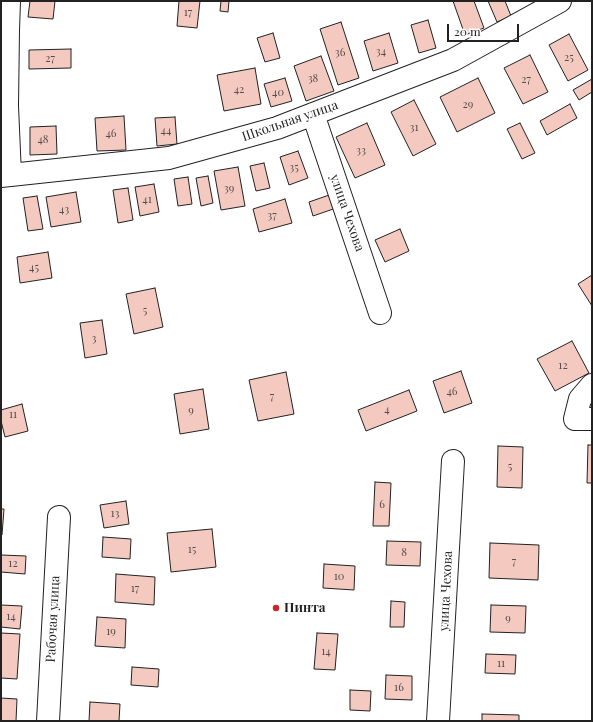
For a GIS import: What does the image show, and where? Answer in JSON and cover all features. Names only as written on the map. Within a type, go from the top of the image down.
[{"type":"street","points":[[5,175],[10,1]]},
{"type":"street","name":"Школьная улица","points":[[5,175],[169,158],[277,128],[454,60],[560,1]]},
{"type":"street","name":"улица Чехова","points":[[313,114],[380,313]]},
{"type":"street","points":[[583,419],[580,399],[592,385]]},
{"type":"street","name":"улица Чехова","points":[[438,721],[453,461]]},
{"type":"street","name":"Рабочая улица","points":[[48,721],[59,518]]},
{"type":"building","points":[[30,1],[55,1],[53,19],[28,17]]},
{"type":"building","points":[[179,1],[200,1],[197,28],[177,26]]},
{"type":"building","points":[[221,1],[229,1],[228,12],[220,11]]},
{"type":"building","points":[[453,1],[474,1],[484,28],[465,35]]},
{"type":"building","points":[[488,1],[505,1],[511,16],[497,22]]},
{"type":"building","points":[[428,20],[436,48],[419,53],[411,25]]},
{"type":"building","points":[[341,22],[359,78],[338,85],[320,29]]},
{"type":"building","points":[[273,33],[280,58],[265,62],[257,38]]},
{"type":"building","points":[[389,33],[398,63],[373,71],[364,41]]},
{"type":"building","points":[[569,34],[588,70],[568,81],[549,45]]},
{"type":"building","points":[[71,49],[71,68],[29,69],[29,50]]},
{"type":"building","points":[[530,55],[548,92],[523,104],[504,68]]},
{"type":"building","points":[[321,56],[334,91],[306,101],[294,66]]},
{"type":"building","points":[[255,68],[261,104],[224,111],[217,75]]},
{"type":"building","points":[[285,78],[292,101],[271,107],[264,84]]},
{"type":"building","points":[[478,78],[495,113],[457,132],[440,97]]},
{"type":"building","points":[[592,79],[592,92],[579,100],[573,90]]},
{"type":"building","points":[[414,100],[436,144],[413,156],[391,112]]},
{"type":"building","points":[[570,104],[577,118],[547,135],[540,121]]},
{"type":"building","points":[[124,116],[126,150],[97,151],[95,118]]},
{"type":"building","points":[[175,117],[177,144],[157,146],[155,118]]},
{"type":"building","points":[[367,123],[385,165],[355,178],[336,137]]},
{"type":"building","points":[[520,123],[535,153],[522,159],[507,129]]},
{"type":"building","points":[[56,126],[57,154],[30,155],[30,127]]},
{"type":"building","points":[[298,151],[308,178],[289,185],[280,157]]},
{"type":"building","points":[[264,163],[270,188],[256,191],[250,166]]},
{"type":"building","points":[[238,167],[245,206],[221,210],[214,171]]},
{"type":"building","points":[[208,176],[213,203],[201,206],[196,178]]},
{"type":"building","points":[[188,177],[192,204],[178,206],[174,179]]},
{"type":"building","points":[[154,184],[159,212],[140,216],[135,187]]},
{"type":"building","points":[[128,188],[133,220],[118,223],[113,190]]},
{"type":"building","points":[[76,192],[81,222],[51,227],[46,197]]},
{"type":"building","points":[[335,193],[339,207],[313,216],[309,202]]},
{"type":"building","points":[[37,196],[43,229],[28,231],[23,198]]},
{"type":"building","points":[[285,199],[292,223],[259,232],[253,209]]},
{"type":"building","points":[[400,229],[409,251],[385,262],[375,240]]},
{"type":"building","points":[[48,252],[52,278],[20,283],[17,257]]},
{"type":"building","points":[[592,275],[592,306],[578,284]]},
{"type":"building","points":[[155,288],[163,327],[134,334],[126,294]]},
{"type":"building","points":[[102,320],[107,354],[85,358],[80,323]]},
{"type":"building","points":[[572,341],[589,373],[555,391],[537,359]]},
{"type":"building","points":[[461,371],[472,403],[444,413],[433,381]]},
{"type":"building","points":[[286,372],[294,414],[258,421],[249,380]]},
{"type":"building","points":[[203,389],[209,429],[180,434],[174,394]]},
{"type":"building","points":[[409,390],[417,411],[366,431],[358,410]]},
{"type":"building","points":[[22,404],[28,431],[5,437],[1,421],[1,410]]},
{"type":"building","points":[[588,445],[592,445],[592,483],[587,483]]},
{"type":"building","points":[[498,446],[523,447],[522,488],[497,487]]},
{"type":"building","points":[[375,482],[391,483],[389,526],[373,526]]},
{"type":"building","points":[[126,501],[129,524],[104,528],[100,505]]},
{"type":"building","points":[[1,509],[4,509],[2,535],[1,535]]},
{"type":"building","points":[[212,529],[216,567],[171,572],[167,533]]},
{"type":"building","points":[[103,537],[131,539],[130,559],[102,557]]},
{"type":"building","points":[[387,541],[421,542],[420,566],[386,565]]},
{"type":"building","points":[[490,543],[539,545],[538,580],[489,578]]},
{"type":"building","points":[[1,555],[26,556],[25,574],[1,572]]},
{"type":"building","points":[[324,564],[355,566],[354,590],[323,588]]},
{"type":"building","points":[[116,574],[155,577],[154,605],[115,602]]},
{"type":"building","points":[[391,601],[405,602],[404,627],[390,627]]},
{"type":"building","points":[[1,605],[22,606],[20,629],[1,627]]},
{"type":"building","points":[[491,605],[526,606],[525,633],[490,632]]},
{"type":"building","points":[[97,617],[126,619],[125,648],[95,646]]},
{"type":"building","points":[[1,633],[20,634],[17,679],[1,678]]},
{"type":"building","points":[[317,633],[338,634],[335,670],[314,669]]},
{"type":"building","points":[[486,654],[516,655],[515,674],[485,673]]},
{"type":"building","points":[[132,667],[159,669],[158,687],[131,685]]},
{"type":"building","points":[[386,675],[412,676],[412,700],[385,699]]},
{"type":"building","points":[[350,690],[371,691],[370,711],[350,710]]},
{"type":"building","points":[[1,698],[17,699],[16,721],[1,721]]},
{"type":"building","points":[[90,702],[120,704],[119,721],[89,721]]},
{"type":"building","points":[[482,714],[519,715],[519,721],[482,721]]},
{"type":"place","name":"Пинта","points":[[276,608]]}]
